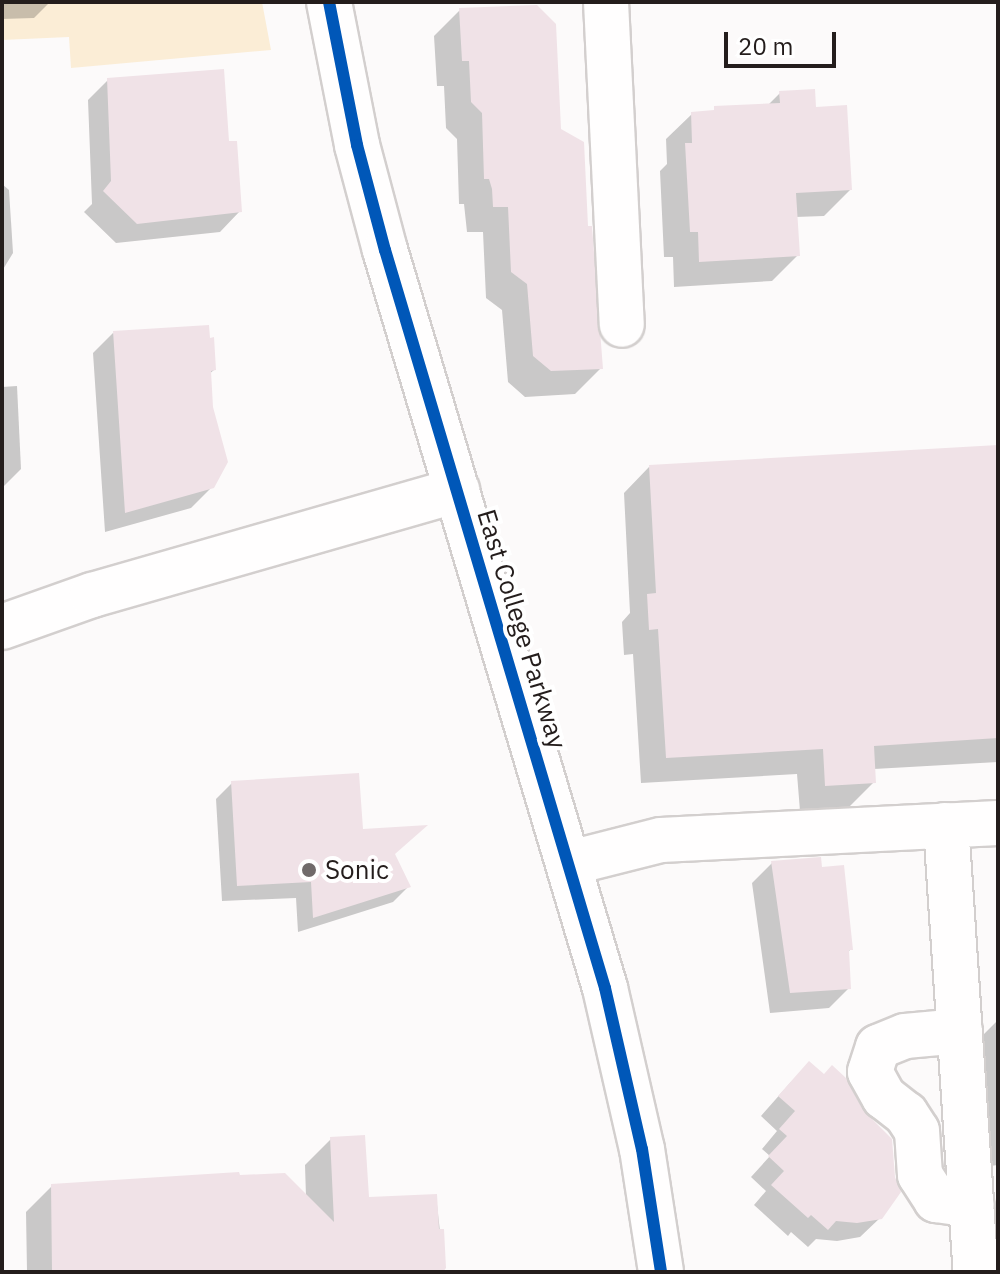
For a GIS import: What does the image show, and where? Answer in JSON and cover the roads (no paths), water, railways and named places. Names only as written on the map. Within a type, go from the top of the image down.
[{"type":"main road","name":"East College Parkway","points":[[329,2],[357,145],[570,863],[626,1069],[661,1272]]},
{"type":"main road","points":[[606,2],[622,325]]},
{"type":"main road","points":[[2,627],[92,595],[457,490]]},
{"type":"main road","points":[[570,863],[661,840],[998,823]]},
{"type":"main road","points":[[946,825],[976,1272]]},
{"type":"main road","points":[[960,1031],[905,1036],[878,1047],[870,1072],[884,1097],[906,1114],[917,1131],[920,1175],[936,1200],[972,1205]]},
{"type":"place","name":"Sonic","points":[[309,870]]}]
